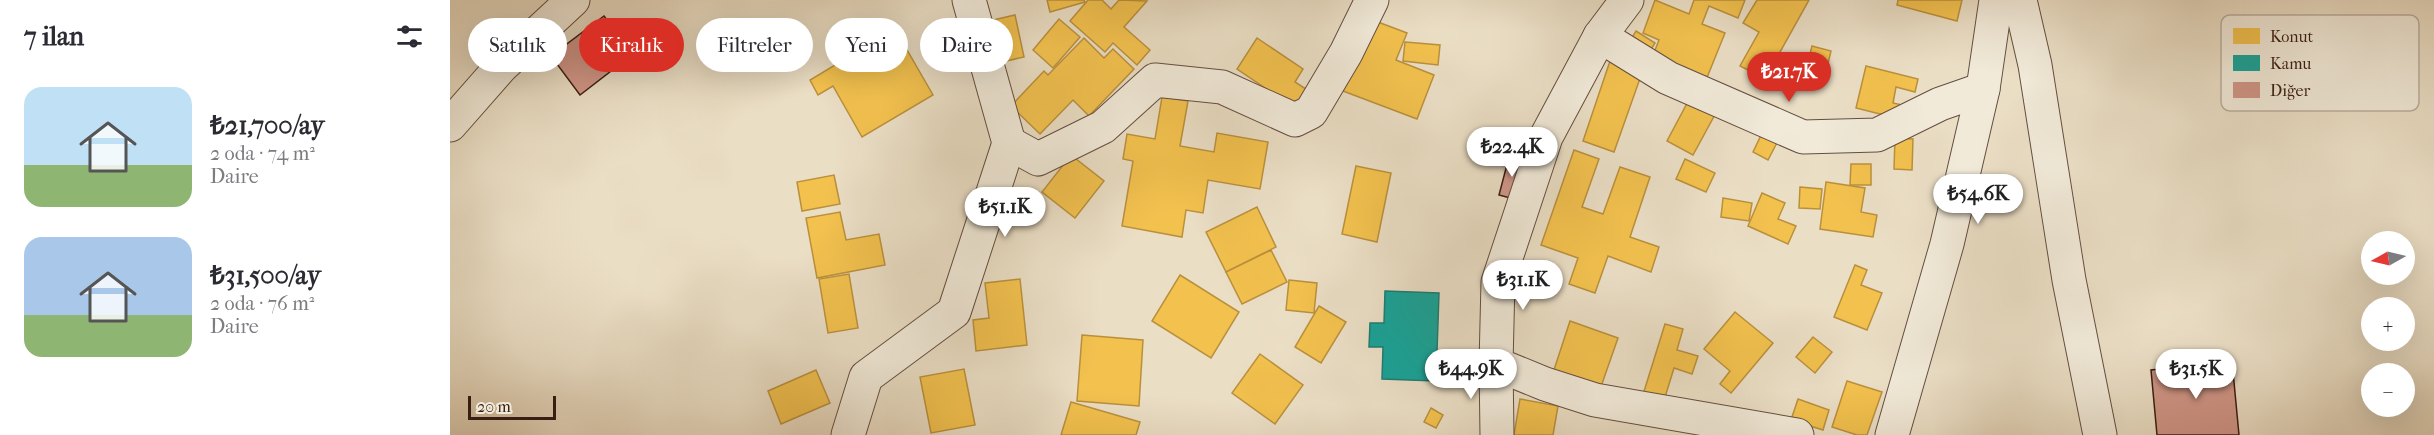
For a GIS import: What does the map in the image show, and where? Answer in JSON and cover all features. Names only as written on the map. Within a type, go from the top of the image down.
[{"type":"street","points":[[450,125],[501,67],[573,0]]},
{"type":"street","points":[[848,435],[866,377],[954,312],[1009,143],[969,0]]},
{"type":"street","points":[[1009,143],[1038,159],[1103,127],[1155,80],[1222,87],[1295,120],[1311,112],[1346,53],[1372,0]]},
{"type":"street","points":[[1497,435],[1498,282],[1546,137],[1600,36],[1627,0]]},
{"type":"street","points":[[1889,432],[1947,244],[1983,89],[1996,0]]},
{"type":"street","points":[[2020,0],[2035,65],[2069,280],[2100,435]]},
{"type":"street","points":[[1600,36],[1668,78],[1803,137],[1877,135],[1940,104],[1983,89]]},
{"type":"street","points":[[1496,364],[1545,384],[1595,400],[1797,435]]},
{"type":"building: Konut","points":[[1047,0],[1084,0],[1085,2],[1050,12]]},
{"type":"building: Konut","points":[[1088,0],[1102,0],[1111,9],[1119,0],[1147,1],[1124,27],[1150,50],[1137,65],[1113,43],[1105,52],[1070,21]]},
{"type":"building: Konut","points":[[1655,0],[1689,14],[1694,0],[1745,0],[1738,18],[1709,6],[1702,24],[1725,33],[1704,85],[1650,63],[1659,40],[1643,33]]},
{"type":"building: Konut","points":[[1757,0],[1809,0],[1765,79],[1740,66],[1759,32],[1743,23]]},
{"type":"building: Konut","points":[[1898,0],[1962,0],[1957,21],[1897,5]]},
{"type":"building: Konut","points":[[1015,15],[1024,57],[1013,60],[1013,18],[1002,18]]},
{"type":"building: Konut","points":[[1059,19],[1080,37],[1053,68],[1033,50]]},
{"type":"building: Konut","points":[[1370,19],[1407,33],[1396,60],[1434,75],[1417,119],[1343,91]]},
{"type":"building: Konut","points":[[1636,31],[1655,43],[1647,56],[1628,44]]},
{"type":"building: Konut","points":[[1084,38],[1104,58],[1113,49],[1134,69],[1089,116],[1073,100],[1040,134],[1011,106],[1044,71],[1048,75]]},
{"type":"building: Konut","points":[[1257,38],[1303,69],[1295,82],[1312,93],[1299,111],[1237,69]]},
{"type":"building: Konut","points":[[1405,42],[1440,45],[1438,65],[1403,61]]},
{"type":"building: Konut","points":[[1812,46],[1831,51],[1827,68],[1808,62]]},
{"type":"building: Konut","points":[[908,52],[933,95],[862,137],[833,86],[818,95],[810,80],[825,71],[908,72]]},
{"type":"building: Konut","points":[[1611,58],[1643,70],[1614,152],[1583,141]]},
{"type":"building: Konut","points":[[1866,66],[1918,79],[1915,92],[1896,87],[1893,103],[1907,106],[1904,120],[1856,108]]},
{"type":"building: Konut","points":[[1692,94],[1718,109],[1693,155],[1667,141]]},
{"type":"building: Konut","points":[[1162,97],[1188,101],[1180,146],[1214,152],[1217,133],[1268,142],[1260,189],[1208,180],[1203,213],[1186,210],[1182,237],[1122,226],[1133,161],[1123,159],[1127,134],[1155,139]]},
{"type":"building: Konut","points":[[1764,129],[1780,137],[1768,160],[1753,152]]},
{"type":"building: Konut","points":[[1895,138],[1913,139],[1912,170],[1894,169]]},
{"type":"building: Konut","points":[[1574,150],[1599,159],[1582,207],[1603,214],[1620,167],[1650,177],[1630,237],[1659,247],[1651,272],[1608,256],[1595,293],[1569,284],[1578,258],[1541,245]]},
{"type":"building: Konut","points":[[1071,155],[1104,181],[1075,218],[1042,192]]},
{"type":"building: Konut","points":[[1685,159],[1715,173],[1706,192],[1676,179]]},
{"type":"building: Konut","points":[[1851,164],[1871,164],[1871,185],[1850,185]]},
{"type":"building: Konut","points":[[1356,166],[1391,173],[1377,242],[1342,234]]},
{"type":"building: Konut","points":[[834,175],[840,204],[802,211],[797,182]]},
{"type":"building: Konut","points":[[1826,182],[1865,188],[1861,212],[1877,215],[1873,237],[1820,229]]},
{"type":"building: Konut","points":[[1800,187],[1822,189],[1820,209],[1799,208]]},
{"type":"building: Konut","points":[[1762,193],[1785,203],[1778,219],[1796,226],[1788,244],[1748,226]]},
{"type":"building: Konut","points":[[1723,198],[1752,203],[1749,221],[1721,217]]},
{"type":"building: Konut","points":[[1257,207],[1276,247],[1226,272],[1206,232]]},
{"type":"building: Konut","points":[[840,212],[846,240],[879,234],[885,265],[817,278],[806,218]]},
{"type":"building: Konut","points":[[1271,250],[1287,282],[1242,304],[1226,272]]},
{"type":"building: Konut","points":[[1855,265],[1867,270],[1861,285],[1882,293],[1867,330],[1834,317]]},
{"type":"building: Konut","points":[[849,274],[858,328],[828,333],[819,279]]},
{"type":"building: Konut","points":[[1180,275],[1239,312],[1211,358],[1152,321]]},
{"type":"building: Konut","points":[[1020,279],[1027,345],[976,351],[973,320],[989,318],[985,283]]},
{"type":"building: Konut","points":[[1289,280],[1317,283],[1314,313],[1286,310]]},
{"type":"building: Konut","points":[[1319,306],[1346,322],[1321,363],[1295,347]]},
{"type":"building: Konut","points":[[1735,312],[1773,343],[1731,393],[1720,384],[1730,371],[1704,349]]},
{"type":"building: Konut","points":[[1570,321],[1618,338],[1597,398],[1550,382]]},
{"type":"building: Konut","points":[[1665,324],[1683,329],[1677,350],[1698,356],[1692,374],[1674,368],[1662,407],[1641,401]]},
{"type":"building: Konut","points":[[1082,335],[1143,340],[1139,406],[1077,401]]},
{"type":"building: Konut","points":[[1813,337],[1832,352],[1815,373],[1796,357]]},
{"type":"building: Konut","points":[[1260,354],[1303,385],[1275,424],[1232,393]]},
{"type":"building: Konut","points":[[964,369],[975,425],[931,433],[920,377]]},
{"type":"building: Konut","points":[[816,370],[830,403],[781,424],[768,391]]},
{"type":"building: Konut","points":[[1847,381],[1882,392],[1867,435],[1857,435],[1832,427]]},
{"type":"building: Konut","points":[[1520,399],[1558,406],[1553,435],[1514,435]]},
{"type":"building: Konut","points":[[1798,399],[1829,410],[1823,430],[1791,420]]},
{"type":"building: Konut","points":[[1071,402],[1140,422],[1136,435],[1061,435]]},
{"type":"building: Konut","points":[[1431,408],[1443,415],[1436,428],[1424,422]]},
{"type":"building: Kamu","points":[[1385,291],[1439,293],[1436,381],[1382,379],[1383,347],[1369,347],[1370,323],[1384,323]]},
{"type":"building: Diğer","points":[[579,35],[579,72],[610,72],[580,95],[563,72],[567,72],[567,44]]},
{"type":"building: Diğer","points":[[1509,157],[1524,161],[1514,199],[1499,195]]},
{"type":"building: Diğer","points":[[2232,361],[2239,435],[2157,435],[2151,370]]}]
